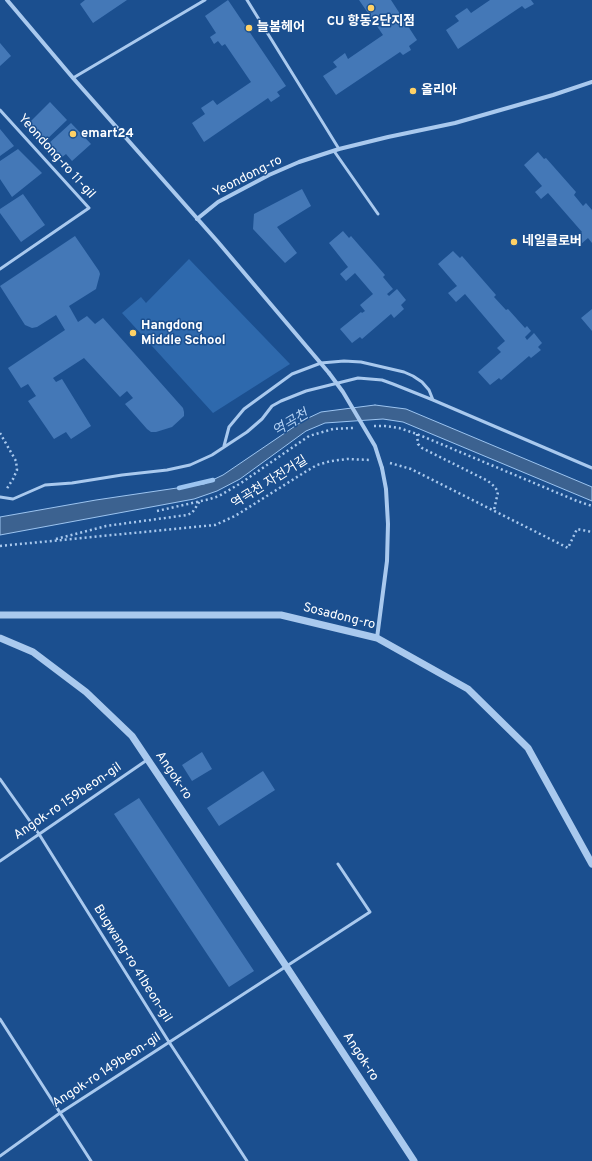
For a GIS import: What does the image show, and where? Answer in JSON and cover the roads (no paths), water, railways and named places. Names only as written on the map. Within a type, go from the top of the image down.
[{"type":"street","points":[[7,0],[329,373],[343,392],[376,446],[386,489],[388,524],[387,561],[377,638]]},
{"type":"street","name":"Yeondong-ro","points":[[197,219],[218,202],[269,175],[299,162],[339,149],[455,123],[547,97],[592,82]]},
{"type":"street","name":"Sosadong-ro","points":[[0,615],[281,615],[377,638],[468,689],[528,748],[592,864]]},
{"type":"street","name":"Angok-ro","points":[[0,638],[33,652],[86,692],[132,736],[414,1161]]},
{"type":"lane","points":[[73,78],[205,0]]},
{"type":"lane","points":[[247,0],[339,149]]},
{"type":"lane","name":"Yeondong-ro 11-gil","points":[[0,110],[89,208],[0,269]]},
{"type":"lane","points":[[334,151],[378,214]]},
{"type":"lane","points":[[224,447],[229,426],[244,409],[292,374],[320,363],[344,361],[361,362],[404,372],[422,382],[429,390],[433,400]]},
{"type":"lane","points":[[0,497],[13,499],[45,485],[72,484],[122,474],[180,467],[201,460],[224,447],[256,425],[272,406],[281,400],[306,391],[358,378],[382,380],[433,400],[592,468]]},
{"type":"lane","name":"Angok-ro 159beon-gil","points":[[0,861],[148,760]]},
{"type":"lane","name":"Bugwang-ro 41beon-gil","points":[[0,779],[38,834],[169,1042],[247,1161]]},
{"type":"lane","points":[[286,966],[370,912],[338,864]]},
{"type":"lane","name":"Angok-ro 149beon-gil","points":[[0,1156],[60,1113],[286,966]]},
{"type":"lane","points":[[0,1019],[91,1161]]},
{"type":"waterway","name":"역곡천","points":[[179,488],[213,480]]},
{"type":"place","name":"CU 항동2단지점","points":[[371,8]]},
{"type":"place","name":"늘봄헤어","points":[[249,28]]},
{"type":"place","name":"올리아","points":[[413,91]]},
{"type":"place","name":"emart24","points":[[73,134]]},
{"type":"place","name":"네일클로버","points":[[514,242]]},
{"type":"place","name":"Hangdong Middle School","points":[[133,333]]}]
